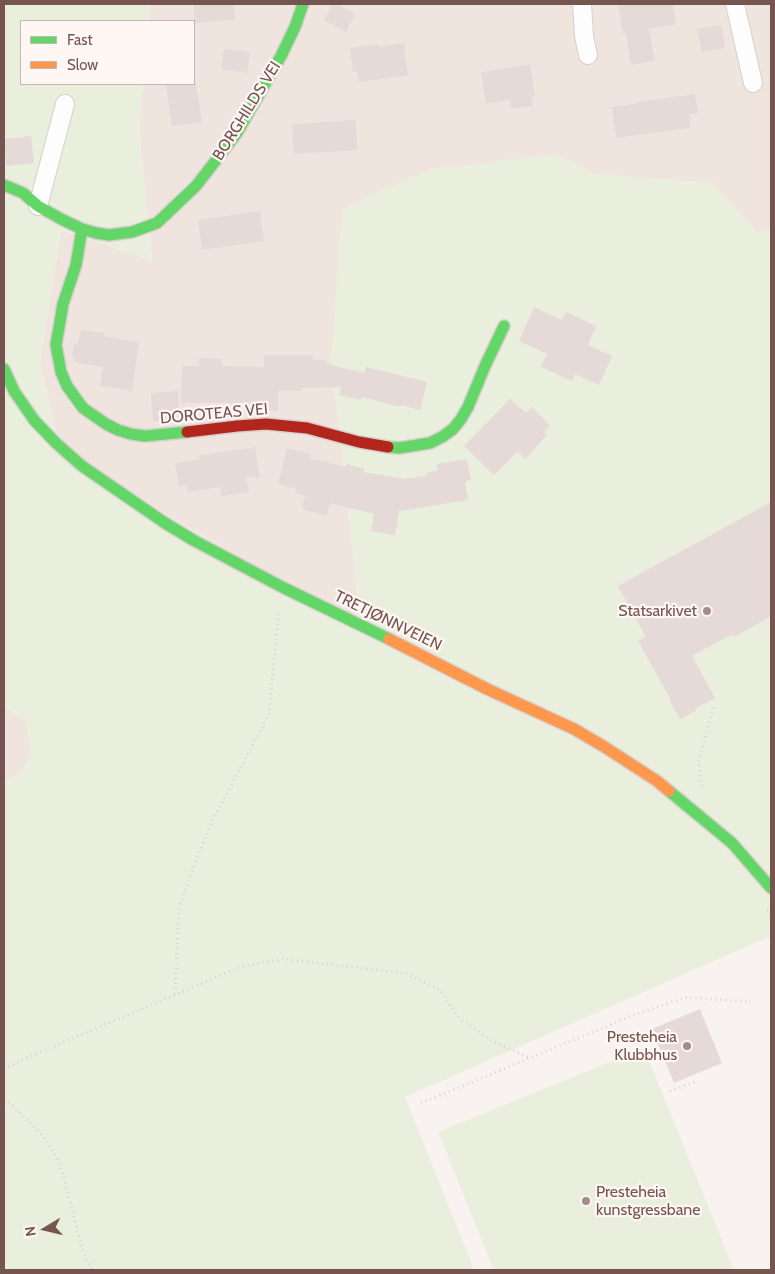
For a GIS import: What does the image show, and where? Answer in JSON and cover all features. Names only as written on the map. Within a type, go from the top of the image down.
[{"type":"street","name":"BORGHILDS VEI","points":[[4,185],[22,194],[61,220],[82,229],[109,236],[132,232],[157,223],[196,186],[236,133],[281,56],[303,4]]},
{"type":"street","points":[[582,4],[584,36],[588,55]]},
{"type":"street","points":[[735,4],[753,83]]},
{"type":"street","points":[[38,206],[65,104]]},
{"type":"street","name":"DOROTEAS VEI","points":[[82,229],[76,265],[62,304],[58,331],[56,346],[61,372],[67,386],[83,408],[106,424],[131,434],[145,436],[167,435],[266,424],[307,428],[385,447],[399,448],[430,443],[442,438],[461,419],[504,326]]},
{"type":"street","name":"TRETJØNNVEIEN","points":[[4,369],[14,391],[34,420],[56,443],[82,466],[157,518],[193,540],[284,588],[406,647],[487,690],[560,723],[603,746],[658,781],[702,817],[732,843],[771,888]]},
{"type":"path","points":[[176,994],[179,907],[210,825],[268,714],[279,604]]},
{"type":"path","points":[[707,792],[703,787],[699,771],[699,761],[714,707]]},
{"type":"path","points":[[4,1069],[240,966],[282,959],[406,973],[440,990],[460,1020],[494,1042],[530,1058]]},
{"type":"path","points":[[422,1103],[639,1013],[687,997],[752,1002]]},
{"type":"path","points":[[670,1091],[695,1082]]},
{"type":"path","points":[[4,1100],[12,1105],[44,1137],[57,1158],[82,1248],[92,1270]]},
{"type":"shaded area","points":[[150,4],[771,4],[771,230],[757,232],[712,183],[592,174],[558,154],[331,357],[361,627],[61,454],[40,363],[61,230],[152,260],[139,130],[143,85],[195,85],[195,20],[149,20]]},
{"type":"shaded area","points":[[4,707],[26,720],[32,756],[19,774],[4,783]]},
{"type":"green space","points":[[4,4],[150,4],[149,20],[20,20],[20,85],[143,85],[139,130],[152,261],[61,230],[40,363],[61,454],[361,627],[331,357],[342,208],[431,169],[558,154],[592,174],[712,183],[757,232],[771,230],[771,936],[405,1097],[474,1270],[4,1270],[4,783],[19,774],[32,755],[26,720],[4,707]]},
{"type":"green space","name":"Presteheia kunstgressbane","points":[[644,1048],[734,1270],[494,1270],[438,1132]]},
{"type":"building","points":[[194,4],[234,4],[235,20],[195,23]]},
{"type":"building","points":[[333,4],[337,4],[355,14],[346,32],[324,20]]},
{"type":"building","points":[[618,4],[673,4],[676,24],[649,29],[655,61],[631,65],[626,33],[623,34]]},
{"type":"building","points":[[721,25],[725,48],[702,52],[697,29]]},
{"type":"building","points":[[404,43],[408,75],[359,82],[357,71],[353,72],[350,48],[378,44],[379,47]]},
{"type":"building","points":[[224,49],[250,52],[247,73],[221,69]]},
{"type":"building","points":[[530,64],[535,96],[531,97],[533,106],[511,109],[510,100],[486,104],[481,72]]},
{"type":"building","points":[[196,84],[202,122],[172,126],[166,85]]},
{"type":"building","points":[[695,94],[698,113],[689,114],[690,128],[616,138],[612,107]]},
{"type":"building","points":[[356,120],[357,150],[294,154],[292,124]]},
{"type":"building","points":[[31,136],[34,163],[6,166],[4,139]]},
{"type":"building","points":[[260,211],[264,241],[202,250],[198,220]]},
{"type":"building","points":[[534,307],[562,320],[566,312],[596,326],[588,345],[612,356],[599,385],[575,374],[572,381],[541,367],[547,354],[519,341]]},
{"type":"building","points":[[81,330],[104,333],[103,336],[139,342],[132,391],[100,386],[103,367],[74,362],[72,355],[74,343],[78,344]]},
{"type":"building","points":[[264,355],[313,355],[313,360],[327,360],[327,364],[364,373],[366,367],[427,382],[420,410],[362,397],[361,400],[339,395],[341,387],[301,388],[301,391],[278,391],[278,411],[251,411],[252,403],[181,403],[182,366],[199,366],[199,358],[222,359],[222,366],[264,367]]},
{"type":"building","points":[[178,391],[179,412],[168,411],[167,421],[153,421],[151,393]]},
{"type":"building","points":[[510,399],[526,413],[532,407],[550,426],[544,432],[547,435],[525,459],[518,451],[494,475],[464,446]]},
{"type":"building","points":[[255,447],[260,479],[246,476],[249,492],[221,496],[220,487],[188,492],[187,485],[179,486],[175,463],[199,459],[198,456]]},
{"type":"building","points":[[287,448],[311,454],[310,458],[346,467],[346,464],[364,469],[363,472],[405,479],[426,476],[426,473],[438,470],[437,464],[467,459],[471,480],[465,481],[468,500],[399,511],[395,535],[371,531],[374,514],[330,503],[327,516],[302,509],[305,496],[295,493],[297,489],[278,484]]},
{"type":"building","name":"Statsarkivet","points":[[771,502],[771,616],[734,637],[732,634],[692,656],[715,698],[680,719],[638,641],[646,637],[618,586]]},
{"type":"building","name":"Presteheia Klubbhus","points":[[700,1009],[722,1063],[674,1083],[652,1029]]},
{"type":"traffic: fast","points":[[4,185],[23,193],[38,206],[61,219],[96,233],[109,235],[132,232],[157,223],[196,186],[237,133],[281,56],[295,27],[303,4]]},
{"type":"traffic: fast","points":[[82,229],[76,265],[63,304],[56,345],[61,372],[67,386],[83,408],[118,430],[145,436],[187,432]]},
{"type":"traffic: fast","points":[[388,447],[399,448],[430,443],[453,429],[468,407],[504,326]]},
{"type":"traffic: fast","points":[[4,369],[14,391],[34,420],[82,466],[193,540],[284,588],[389,639]]},
{"type":"traffic: fast","points":[[669,791],[732,843],[771,888]]},
{"type":"traffic: slow","points":[[389,639],[487,689],[574,729],[657,781],[669,791]]},
{"type":"traffic: jam","points":[[187,432],[266,424],[307,428],[359,442],[388,447]]},
{"type":"place","name":"Statsarkivet","points":[[707,611]]},
{"type":"place","name":"Presteheia Klubbhus","points":[[687,1046]]},
{"type":"place","name":"Presteheia kunstgressbane","points":[[586,1201]]}]
